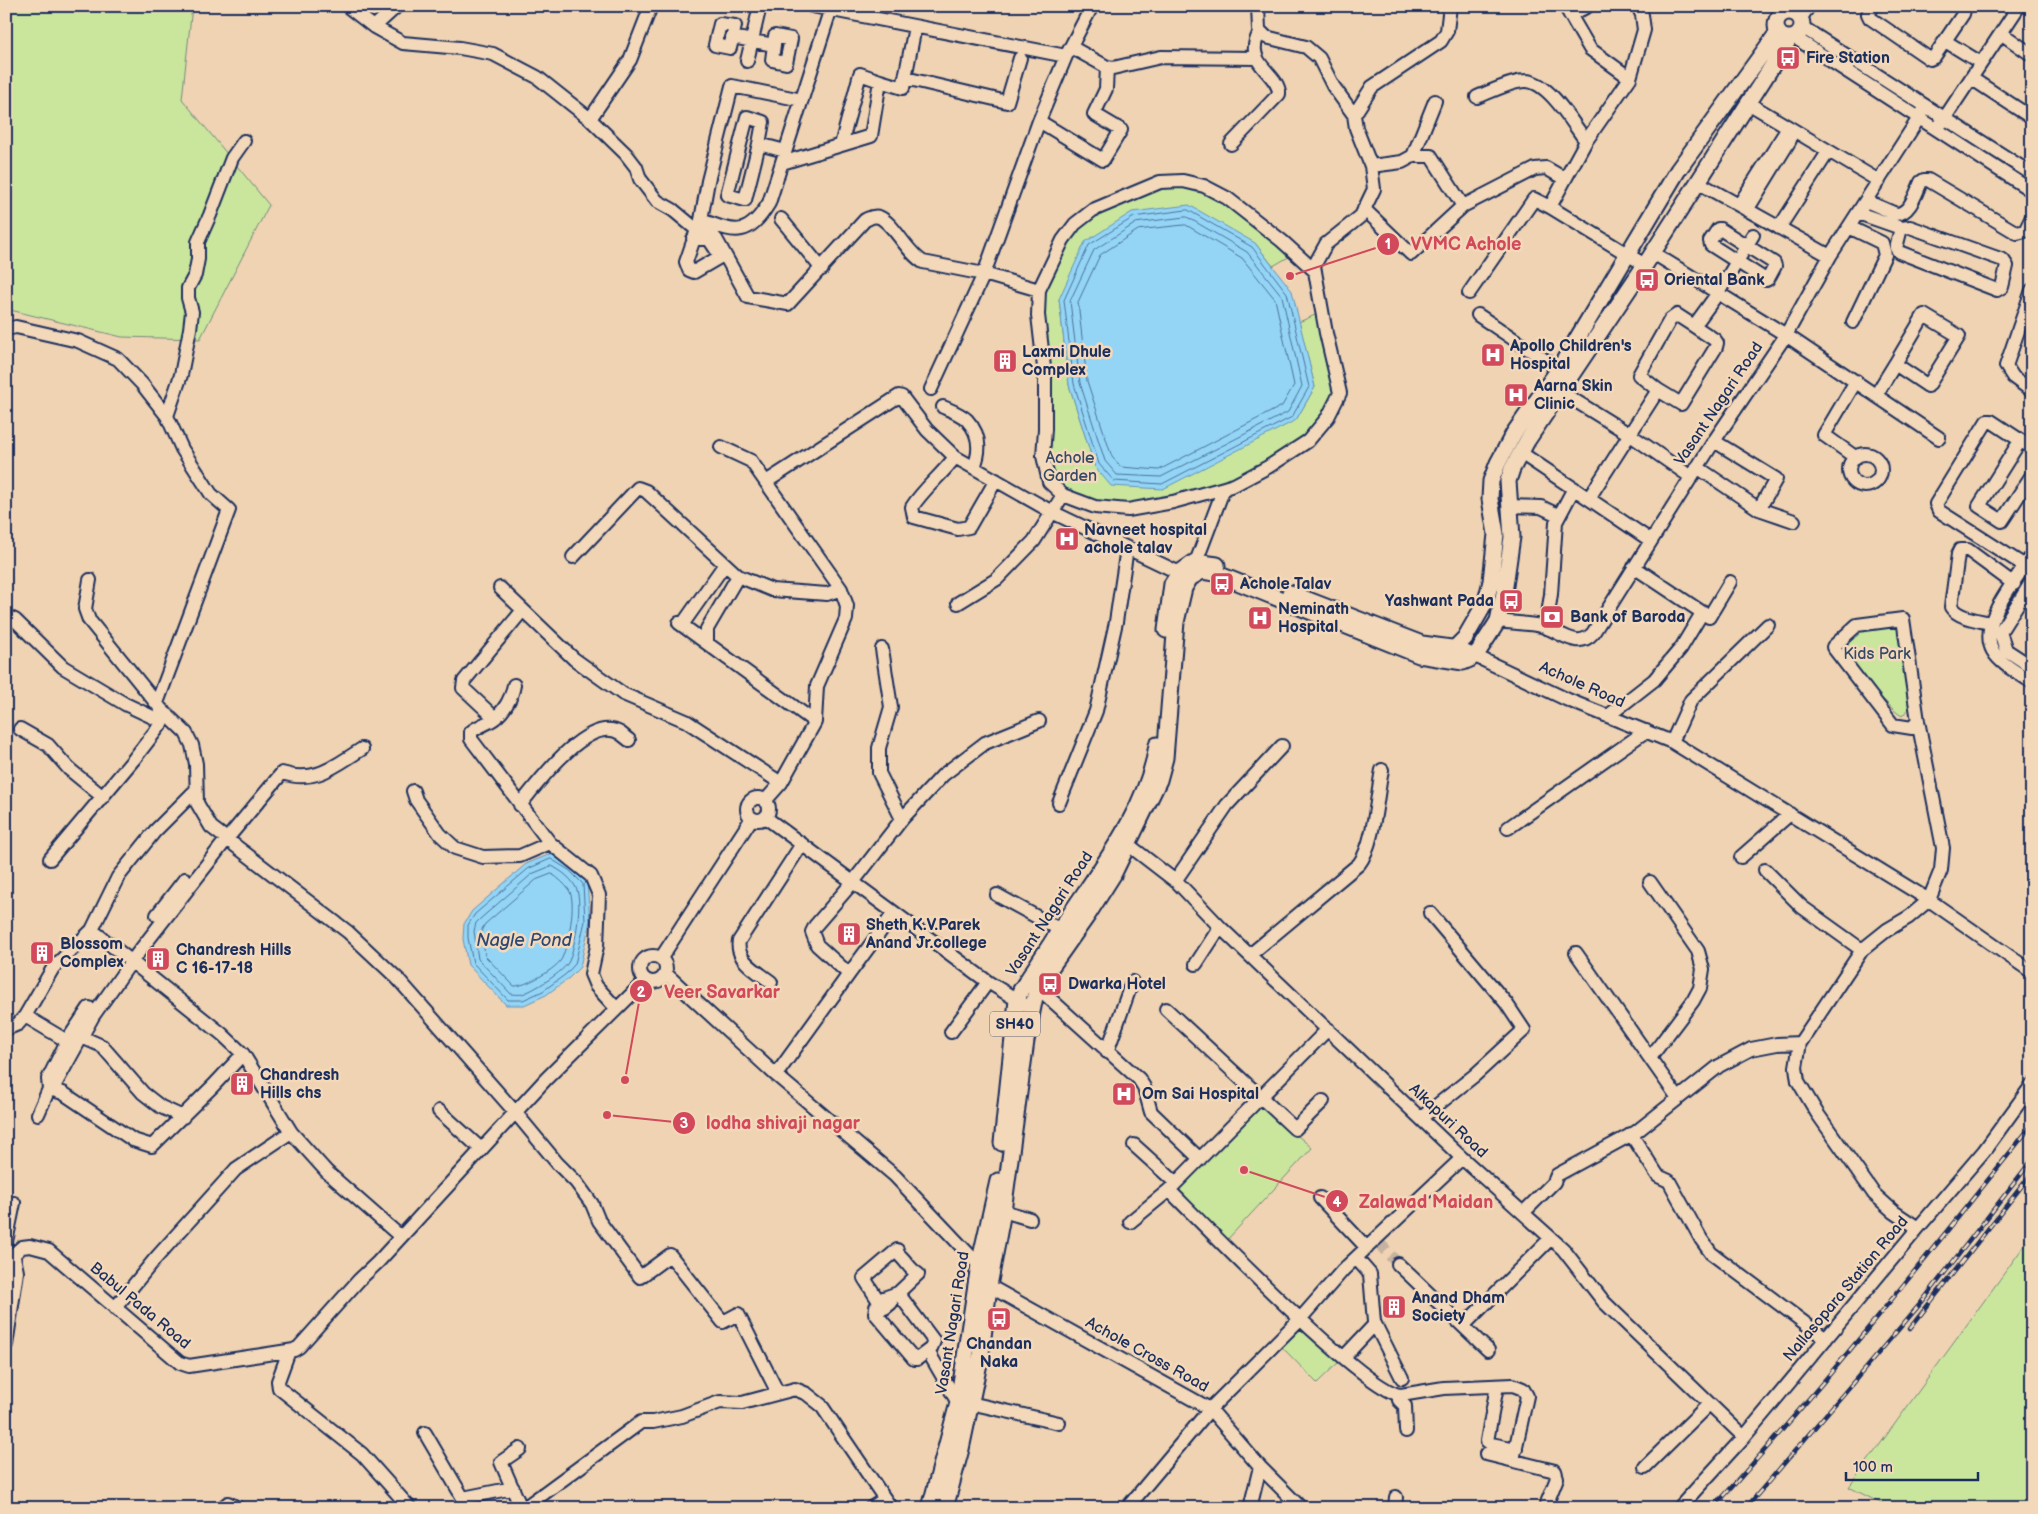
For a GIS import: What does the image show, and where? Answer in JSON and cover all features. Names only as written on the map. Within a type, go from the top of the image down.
[{"type":"main road","points":[[1456,647],[1473,626],[1487,597],[1491,581],[1496,534],[1490,498],[1491,481],[1498,463],[1514,434],[1565,373],[1649,259],[1748,103],[1791,20]]},
{"type":"main road","points":[[1469,659],[1498,621],[1512,537],[1508,506],[1508,481],[1521,453],[1561,392],[1565,373],[1678,170],[1791,20]]},
{"type":"main road","points":[[1185,575],[1195,562]]},
{"type":"main road","name":"Achole Road","points":[[1195,562],[1216,564],[1422,644],[1456,647]]},
{"type":"main road","name":"Achole Road","points":[[1185,575],[1202,571],[1215,573],[1419,655],[1469,659]]},
{"type":"main road","name":"Vasant Nagari Road","points":[[930,1508],[981,1354],[985,1276],[998,1180],[1017,1000],[1021,990],[1113,875],[1124,841],[1159,780],[1165,758],[1176,622],[1185,575]]},
{"type":"main road","name":"Vasant Nagari Road","points":[[985,1276],[1002,1211],[1032,1009],[1037,987],[1066,933]]},
{"type":"main road","name":"Vasant Nagari Road","points":[[945,1508],[961,1449],[964,1403]]},
{"type":"street","points":[[347,6],[374,27],[403,43],[460,48],[493,54],[537,77],[590,119],[626,154],[636,167],[640,179],[657,201],[679,214],[695,235],[710,233],[716,239],[748,297],[788,304],[822,269],[864,220],[872,216],[885,221],[914,258],[923,262],[984,274],[1039,290]]},
{"type":"street","points":[[374,27],[397,6]]},
{"type":"street","points":[[590,119],[630,60],[651,6]]},
{"type":"street","points":[[746,61],[760,6]]},
{"type":"street","points":[[812,6],[915,27],[1069,52],[1113,68],[1161,57],[1256,58]]},
{"type":"street","points":[[931,389],[984,274],[1039,121],[1069,52],[1092,6]]},
{"type":"street","points":[[1231,144],[1279,94],[1277,86],[1256,58],[1254,47],[1260,31],[1258,6]]},
{"type":"street","points":[[1354,115],[1372,87],[1441,41],[1447,31],[1450,6]]},
{"type":"street","points":[[1588,6],[1568,11],[1590,49],[1630,78]]},
{"type":"street","points":[[1550,207],[1586,141],[1630,78],[1644,30],[1642,15],[1638,6]]},
{"type":"street","points":[[1873,6],[1868,14],[1870,18],[1930,59],[1934,57],[1963,14],[1964,10],[1961,6]]},
{"type":"street","points":[[1937,129],[2004,35],[2021,6],[2032,9]]},
{"type":"street","points":[[802,100],[732,86],[710,173],[701,220],[730,230],[751,226],[759,219],[768,203],[802,100],[830,11]]},
{"type":"street","points":[[1791,20],[2032,174]]},
{"type":"street","points":[[1791,20],[1919,118],[2032,191]]},
{"type":"street","points":[[841,145],[860,74],[903,88],[915,27]]},
{"type":"street","points":[[1260,31],[1266,37],[1306,47],[1319,58],[1333,86],[1354,115],[1356,128],[1371,166],[1374,189],[1361,216],[1326,244],[1314,266],[1315,271],[1326,333],[1340,393],[1328,418],[1308,441],[1268,467],[1234,485],[1173,502],[1128,510],[1095,507],[1063,495],[1049,482],[1043,456],[1045,429],[1044,376],[1038,315],[1039,290],[1063,240],[1075,224],[1093,210],[1160,182],[1183,181],[1204,186],[1227,198],[1282,241],[1315,271]]},
{"type":"street","points":[[2004,35],[2032,55]]},
{"type":"street","points":[[1973,80],[1981,63],[2004,35]]},
{"type":"street","points":[[732,37],[774,44]]},
{"type":"street","points":[[1945,42],[1981,63]]},
{"type":"street","points":[[905,78],[1007,102],[1020,58]]},
{"type":"street","points":[[1039,121],[1103,160],[1120,130],[1094,114],[1106,89],[1107,67]]},
{"type":"street","points":[[1973,80],[2032,118]]},
{"type":"street","points":[[759,144],[783,157],[841,145],[871,136],[880,81]]},
{"type":"street","points":[[1477,97],[1524,81],[1538,84],[1548,92],[1586,141]]},
{"type":"street","points":[[1413,156],[1435,101]]},
{"type":"street","points":[[1748,103],[1878,181]]},
{"type":"street","name":"Vasant Nagari Road","points":[[1498,621],[1546,628],[1572,640],[1582,641],[1588,638],[1714,441],[1786,335],[1830,256],[1926,107]]},
{"type":"street","points":[[748,117],[763,122],[759,144],[745,200],[728,195],[748,117]]},
{"type":"street","points":[[1743,208],[1792,130]]},
{"type":"street","points":[[167,416],[181,375],[190,329],[192,312],[188,298],[188,288],[195,275],[198,259],[198,242],[232,158],[244,141]]},
{"type":"street","points":[[1782,230],[1831,154]]},
{"type":"street","points":[[1371,166],[1402,162],[1413,156],[1431,156],[1463,206]]},
{"type":"street","points":[[1364,210],[1411,254],[1463,206],[1535,169],[1546,168],[1565,180]]},
{"type":"street","points":[[1866,201],[1896,214],[1901,214],[1906,211],[1922,182],[1928,180],[2017,233],[2025,231],[2032,217]]},
{"type":"street","points":[[1699,183],[1830,256]]},
{"type":"street","points":[[1469,293],[1534,200],[1550,207],[1629,255],[1649,259],[1718,294],[1786,335],[1939,438]]},
{"type":"street","points":[[1858,213],[1901,228],[1910,227],[2003,260],[2007,266],[2002,287],[1997,290],[1904,256],[1896,248],[1901,228]]},
{"type":"street","points":[[781,219],[822,269]]},
{"type":"street","points":[[1849,227],[1882,243],[1884,249],[1884,256],[1853,322]]},
{"type":"street","points":[[1720,229],[1750,241],[1775,265],[1766,280],[1711,245],[1710,241],[1720,229]]},
{"type":"street","points":[[1694,326],[1718,294],[1750,241]]},
{"type":"street","points":[[2032,290],[2006,366],[2013,378],[2032,390]]},
{"type":"street","points":[[1478,315],[1565,373]]},
{"type":"street","points":[[1677,315],[1715,340],[1717,344],[1681,404],[1658,390],[1639,375],[1674,316],[1677,315]]},
{"type":"street","points":[[1876,395],[1924,315],[1959,336],[1928,386],[1896,364]]},
{"type":"street","points":[[6,329],[16,327],[78,341],[118,359],[142,384],[167,416],[182,449],[211,494],[228,510],[156,703]]},
{"type":"street","points":[[1856,381],[1824,435],[1856,458]]},
{"type":"street","points":[[1589,498],[1658,390]]},
{"type":"street","points":[[1561,392],[1629,434],[1759,509],[1794,521]]},
{"type":"street","points":[[766,482],[899,396],[902,397],[927,430],[955,457],[1052,512],[1185,575]]},
{"type":"street","points":[[942,407],[966,419],[978,440],[979,454],[974,467]]},
{"type":"street","points":[[2032,448],[1987,421],[1936,504],[1939,511],[2028,561],[1993,615],[1992,651],[2000,660],[2032,682]]},
{"type":"street","points":[[1714,441],[1776,479],[1759,509]]},
{"type":"street","points":[[2020,441],[1979,506],[2002,521],[2032,475]]},
{"type":"street","points":[[721,447],[751,461],[841,588],[847,606],[846,619],[818,686],[815,722],[781,783],[765,801]]},
{"type":"street","points":[[1521,453],[1650,540]]},
{"type":"street","points":[[955,457],[946,469],[920,494],[912,507],[914,517],[958,529],[969,527],[996,480]]},
{"type":"street","points":[[573,557],[638,488],[646,491],[738,576],[772,590],[827,594],[841,588]]},
{"type":"street","points":[[1195,562],[1224,488]]},
{"type":"street","points":[[1546,628],[1551,594],[1555,527],[1558,515],[1574,488]]},
{"type":"street","points":[[958,603],[997,579],[1034,541],[1063,495]]},
{"type":"street","points":[[1508,506],[1537,506],[1558,515]]},
{"type":"street","points":[[1059,803],[1096,711],[1116,622],[1127,548]]},
{"type":"street","points":[[2014,584],[1968,550],[1960,550],[1952,610],[1993,629],[2006,650],[2032,668]]},
{"type":"street","points":[[724,564],[681,624],[707,642],[711,648],[815,722]]},
{"type":"street","points":[[1634,567],[1709,617],[1730,582]]},
{"type":"street","points":[[707,642],[706,628],[738,576]]},
{"type":"street","points":[[715,578],[731,588]]},
{"type":"street","points":[[90,580],[85,609],[89,620],[166,718]]},
{"type":"street","points":[[1993,629],[2032,581]]},
{"type":"street","points":[[500,588],[574,658],[623,694],[686,721],[781,783]]},
{"type":"street","points":[[495,718],[463,688],[464,681],[523,610]]},
{"type":"street","points":[[1608,716],[1654,680],[1681,648],[1702,613]]},
{"type":"street","points":[[6,616],[15,620],[63,666],[125,704],[166,718],[186,733],[192,745],[196,764],[197,803],[211,828],[348,932],[398,979],[558,1164],[576,1182],[592,1204],[599,1221],[640,1277],[670,1255],[723,1322],[738,1314],[778,1393]]},
{"type":"street","points":[[1918,721],[1912,728],[1893,725],[1833,647],[1857,625],[1903,619],[1918,721],[1942,848],[1942,870],[1929,900],[1909,918],[1887,930],[1862,950],[1800,1044],[1796,1067],[1798,1081],[1817,1113],[1874,1194],[1894,1212],[1918,1228]]},
{"type":"street","points":[[1672,742],[1691,700],[1768,625]]},
{"type":"street","name":"Achole Road","points":[[1456,647],[1469,659],[1672,742],[1929,900]]},
{"type":"street","points":[[882,648],[891,707],[879,748],[879,773],[902,819]]},
{"type":"street","points":[[514,685],[512,698],[495,718],[477,726],[471,732],[471,739],[550,843],[591,876],[598,895],[597,946],[591,974],[596,986],[616,1008]]},
{"type":"street","points":[[50,859],[103,797],[166,718]]},
{"type":"street","points":[[849,974],[817,945],[812,932],[902,819],[943,775],[985,743],[1039,721]]},
{"type":"street","points":[[20,729],[48,745],[70,769],[103,797]]},
{"type":"street","points":[[520,805],[559,758],[580,740],[605,730],[620,733],[629,740]]},
{"type":"street","points":[[1508,828],[1646,731]]},
{"type":"street","points":[[1175,881],[1227,805],[1282,746]]},
{"type":"street","points":[[38,1114],[49,1089],[56,1083],[74,1037],[129,960],[223,838],[282,773],[305,778],[322,773],[362,749]]},
{"type":"street","points":[[1251,954],[1359,864],[1364,857],[1369,842],[1382,770]]},
{"type":"street","points":[[6,1029],[18,1024],[26,1016],[54,968],[92,930],[118,877],[155,831],[196,790]]},
{"type":"street","points":[[413,791],[416,800],[440,834],[455,848],[483,857],[520,856],[550,843]]},
{"type":"street","points":[[755,798],[765,801],[769,807],[766,817],[759,820],[752,818],[748,812],[749,802],[755,798]]},
{"type":"street","points":[[1741,857],[1790,814]]},
{"type":"street","points":[[766,817],[988,982],[1032,1009]]},
{"type":"street","points":[[661,958],[752,818]]},
{"type":"street","name":"Alkapuri Road","points":[[1124,841],[1175,881],[1220,927],[1251,954],[1462,1158],[1563,1249],[1604,1302],[1744,1437]]},
{"type":"street","points":[[771,982],[742,958],[738,949],[739,941],[802,844]]},
{"type":"street","points":[[1765,870],[1802,907],[1862,950]]},
{"type":"street","points":[[1650,882],[1698,951],[1703,969],[1700,988],[1694,1001],[1650,1058]]},
{"type":"street","points":[[997,895],[1066,933]]},
{"type":"street","points":[[1929,900],[2032,972]]},
{"type":"street","points":[[1421,1118],[1475,1075],[1524,1030],[1506,1004],[1430,912]]},
{"type":"street","points":[[776,1075],[894,913]]},
{"type":"street","points":[[1196,964],[1220,927]]},
{"type":"street","points":[[92,930],[222,1034],[242,1054],[291,1132],[326,1172],[401,1237]]},
{"type":"street","points":[[1576,953],[1678,1098]]},
{"type":"street","points":[[653,956],[661,958],[666,965],[666,974],[659,981],[650,982],[646,980],[640,969],[642,961],[653,956]]},
{"type":"street","name":"Achole Cross Road","points":[[666,974],[776,1075],[895,1176],[985,1276],[1210,1409],[1260,1467],[1301,1508]]},
{"type":"street","points":[[410,1508],[362,1454],[279,1388],[278,1381],[289,1351],[299,1347],[515,1112],[616,1008],[646,980]]},
{"type":"street","points":[[952,1032],[988,982]]},
{"type":"street","points":[[1107,1052],[1132,982]]},
{"type":"street","points":[[1037,987],[1138,1079],[1144,1087],[1151,1112],[1200,1159]]},
{"type":"street","points":[[1166,1009],[1295,1129],[1322,1101]]},
{"type":"street","points":[[26,1016],[74,1037],[102,1046],[143,1093],[161,1107],[183,1117]]},
{"type":"street","points":[[1130,1222],[1200,1159],[1328,1029]]},
{"type":"street","points":[[1523,1213],[1554,1182],[1557,1175],[1636,1132],[1720,1066],[1751,1049],[1777,1044],[1800,1044]]},
{"type":"street","points":[[49,1089],[63,1093],[133,1140],[152,1146],[183,1117],[242,1054]]},
{"type":"street","name":"Nallasopara Station Road","points":[[1679,1508],[1744,1437],[1984,1151],[2032,1085]]},
{"type":"street","points":[[439,1111],[481,1150]]},
{"type":"street","points":[[115,1308],[155,1258],[236,1169],[291,1132]]},
{"type":"street","points":[[1631,1134],[1658,1176],[1669,1181],[1701,1240],[1711,1253],[1826,1338]]},
{"type":"street","points":[[1134,1145],[1301,1318],[1344,1357],[1384,1389],[1400,1395],[1444,1388],[1520,1386],[1527,1396],[1515,1454]]},
{"type":"street","points":[[1126,1508],[1210,1409],[1301,1318],[1356,1258],[1462,1158]]},
{"type":"street","points":[[1320,1198],[1374,1243]]},
{"type":"street","points":[[6,1242],[14,1204]]},
{"type":"street","points":[[1002,1211],[1030,1220]]},
{"type":"street","points":[[1463,1326],[1551,1238]]},
{"type":"street","name":"Babul Pada Road","points":[[14,1250],[30,1246],[49,1251],[180,1363],[189,1366],[289,1351]]},
{"type":"street","points":[[6,1276],[14,1250]]},
{"type":"street","points":[[6,1345],[17,1272],[14,1250]]},
{"type":"street","points":[[1356,1258],[1370,1274],[1375,1324],[1402,1378]]},
{"type":"street","points":[[1398,1264],[1488,1350]]},
{"type":"street","points":[[895,1298],[934,1341],[929,1350],[920,1358],[914,1359],[875,1313],[876,1307],[885,1308],[895,1298]]},
{"type":"street","points":[[1344,1357],[1375,1324]]},
{"type":"street","points":[[929,1350],[964,1403],[1058,1424]]},
{"type":"street","points":[[1497,1386],[1487,1441],[1557,1474],[1545,1508]]},
{"type":"street","points":[[520,1449],[502,1462],[521,1507],[641,1422],[653,1422],[682,1416],[720,1402],[742,1403],[795,1389],[807,1394],[821,1405],[888,1503],[871,1508]]},
{"type":"street","points":[[1400,1395],[1399,1400],[1405,1406],[1406,1431]]},
{"type":"street","points":[[1645,1467],[1709,1404]]},
{"type":"street","points":[[425,1433],[462,1503],[513,1488]]},
{"type":"street","points":[[1486,1454],[1515,1454]]},
{"type":"street","points":[[1250,1508],[1260,1467]]},
{"type":"street","points":[[222,1508],[228,1503],[238,1508]]},
{"type":"green space","points":[[6,6],[192,6],[182,99],[269,205],[200,339],[122,337],[6,309]]},
{"type":"green space","name":"Achole Garden","points":[[1160,182],[1204,186],[1292,255],[1273,266],[1255,243],[1059,299],[1069,385],[1095,467],[1296,420],[1315,387],[1299,322],[1322,312],[1340,393],[1308,441],[1234,485],[1128,510],[1087,504],[1049,482],[1039,290],[1075,224]]},
{"type":"green space","name":"Kids Park","points":[[1899,623],[1912,705],[1902,716],[1879,697],[1875,696],[1838,648],[1859,628]]},
{"type":"green space","points":[[1261,1104],[1312,1148],[1225,1242],[1175,1193]]},
{"type":"green space","points":[[2032,1235],[2032,1508],[1890,1508],[1849,1487]]},
{"type":"green space","points":[[1301,1323],[1342,1359],[1317,1383],[1279,1344]]},
{"type":"water","points":[[1189,205],[1255,243],[1292,291],[1315,387],[1296,420],[1163,489],[1111,486],[1095,467],[1069,385],[1059,299],[1085,242],[1132,212]]},
{"type":"water","name":"Nagle Pond","points":[[553,853],[587,881],[590,921],[580,967],[546,995],[524,1005],[506,1005],[468,965],[463,939],[464,924],[472,911],[526,864]]},
{"type":"tunnel","points":[[1378,1242],[1398,1264]]},
{"type":"railway","points":[[1713,1508],[1836,1367],[2032,1125]]},
{"type":"railway","points":[[1746,1508],[1921,1303],[2032,1160]]},
{"type":"railway","points":[[1910,1328],[2032,1173]]},
{"type":"place","name":"Fire Station","points":[[1788,58]]},
{"type":"place","name":"VVMC Achole","points":[[1290,276]]},
{"type":"place","name":"Oriental Bank","points":[[1647,280]]},
{"type":"place","name":"Apollo Children's Hospital","points":[[1493,355]]},
{"type":"place","name":"Laxmi Dhule Complex","points":[[1005,361]]},
{"type":"place","name":"Aarna Skin Clinic","points":[[1516,395]]},
{"type":"place","name":"Navneet hospital achole talav","points":[[1067,539]]},
{"type":"place","name":"Achole Talav","points":[[1222,584]]},
{"type":"place","name":"Yashwant Pada","points":[[1511,601]]},
{"type":"place","name":"Bank of Baroda","points":[[1552,617]]},
{"type":"place","name":"Neminath Hospital","points":[[1260,618]]},
{"type":"place","name":"Sheth K.V.Parek Anand Jr.college","points":[[849,934]]},
{"type":"place","name":"Blossom Complex","points":[[42,953]]},
{"type":"place","name":"Chandresh Hills C 16-17-18","points":[[158,959]]},
{"type":"place","name":"Dwarka Hotel","points":[[1050,984]]},
{"type":"place","name":"Veer Savarkar","points":[[625,1080]]},
{"type":"place","name":"Chandresh Hills chs","points":[[242,1084]]},
{"type":"place","name":"Om Sai Hospital","points":[[1124,1094]]},
{"type":"place","name":"lodha shivaji nagar","points":[[607,1115]]},
{"type":"place","name":"Zalawad Maidan","points":[[1244,1170]]},
{"type":"place","name":"Anand Dham Society","points":[[1394,1307]]},
{"type":"place","name":"Chandan Naka","points":[[999,1319]]}]
